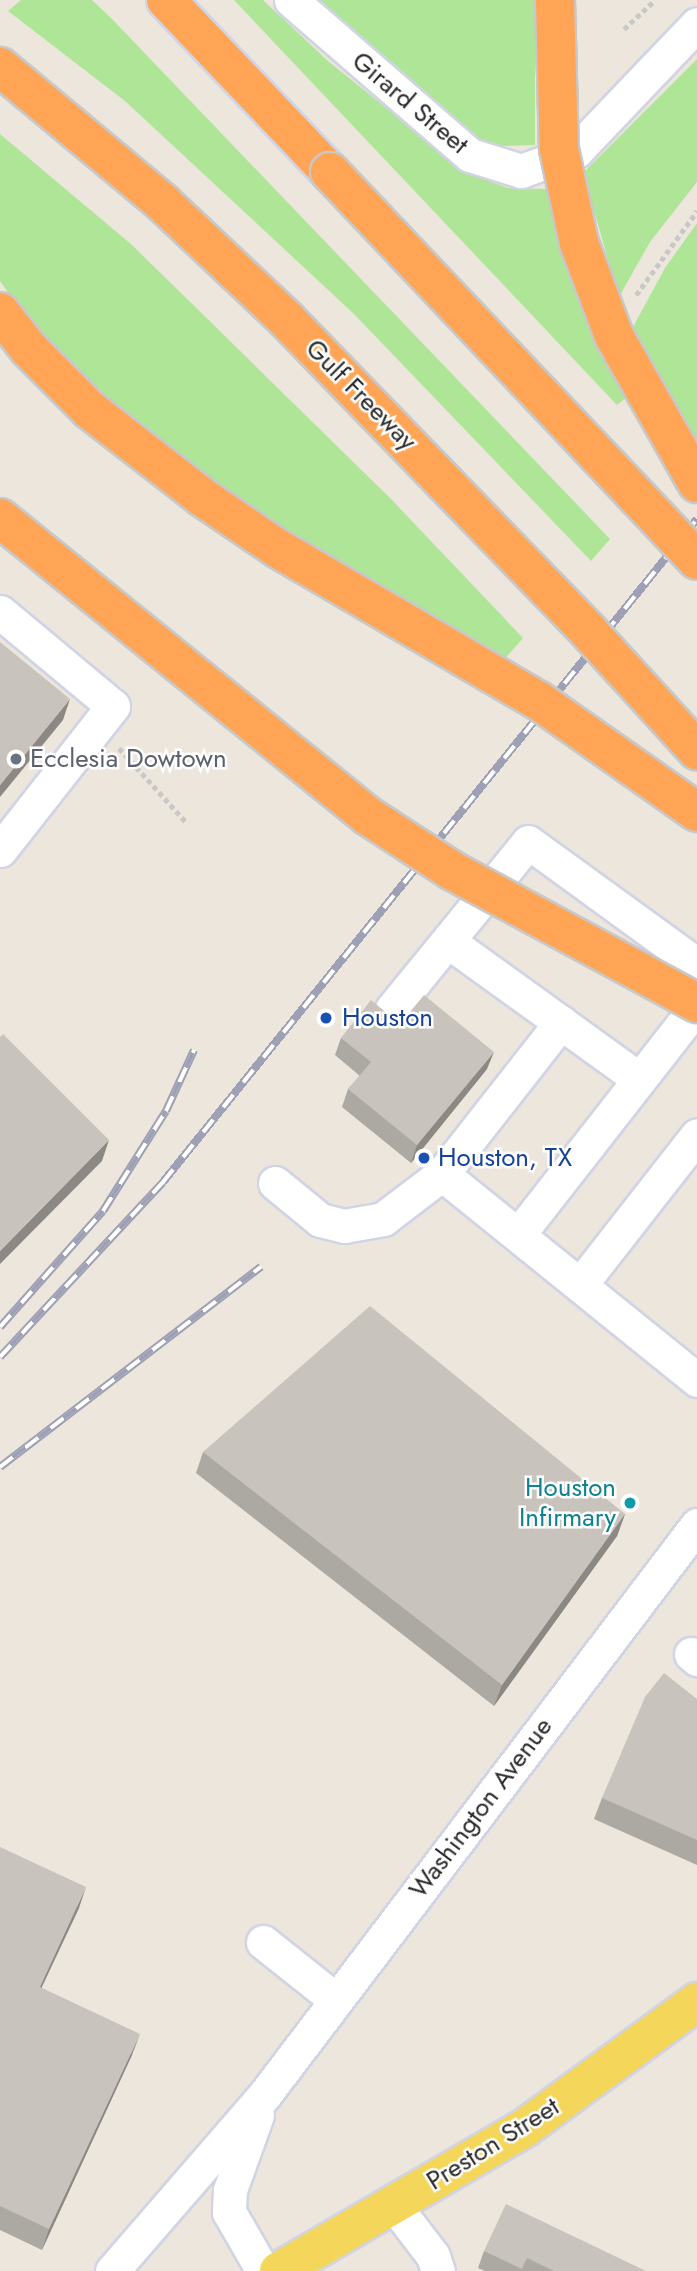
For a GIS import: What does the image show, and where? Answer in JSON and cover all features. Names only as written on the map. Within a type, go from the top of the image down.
[{"type":"highway","points":[[166,0],[697,560]]},
{"type":"highway","points":[[555,0],[559,149],[579,243],[614,336],[697,483]]},
{"type":"highway","name":"Gulf Freeway","points":[[0,67],[163,203],[286,319],[581,623],[697,750]]},
{"type":"highway","points":[[0,312],[29,349],[90,410],[202,497],[277,548],[539,701],[697,812]]},
{"type":"highway","points":[[0,518],[368,816],[451,870],[697,1004]]},
{"type":"main road","name":"Preston Street","points":[[279,2271],[526,2127],[697,2002]]},
{"type":"street","name":"Girard Street","points":[[291,0],[470,155],[521,171],[576,151],[697,24]]},
{"type":"street","points":[[0,612],[113,706],[0,850]]},
{"type":"street","points":[[392,1009],[450,942],[528,842],[697,965]]},
{"type":"street","points":[[450,942],[639,1079]]},
{"type":"street","points":[[518,1235],[697,1004]]},
{"type":"street","points":[[275,1182],[320,1220],[344,1226],[383,1219],[442,1174],[561,1022]]},
{"type":"street","points":[[580,1285],[697,1135]]},
{"type":"street","points":[[442,1174],[697,1380]]},
{"type":"street","name":"Washington Avenue","points":[[112,2271],[266,2093],[695,1532]]},
{"type":"street","points":[[263,1942],[336,2000]]},
{"type":"street","name":"Washington Avenue","points":[[263,2271],[229,2212],[229,2190],[266,2093]]},
{"type":"street","points":[[394,2205],[433,2256],[438,2271]]},
{"type":"path","points":[[624,29],[655,0]]},
{"type":"path","points":[[630,304],[697,211]]},
{"type":"path","points":[[98,725],[187,823]]},
{"type":"green space","points":[[21,0],[92,0],[111,18],[610,539],[591,561],[354,314],[125,101],[8,11]]},
{"type":"green space","points":[[234,0],[263,0],[328,61],[467,173],[508,188],[546,189],[572,272],[627,397],[617,405]]},
{"type":"green space","points":[[313,0],[535,0],[535,145],[499,146],[472,136]]},
{"type":"green space","points":[[697,59],[697,182],[650,242],[619,297],[583,173]]},
{"type":"green space","points":[[0,134],[132,245],[390,498],[523,638],[504,660],[322,555],[208,480],[77,372],[25,317],[0,281]]},
{"type":"green space","points":[[697,223],[697,441],[633,327],[665,268]]},
{"type":"building","name":"Ecclesia Dowtown","points":[[0,642],[70,699],[0,785]]},
{"type":"building","name":"Houston","points":[[424,995],[494,1052],[417,1145],[348,1089],[371,1062],[341,1038],[371,1000],[400,1024]]},
{"type":"building","points":[[3,1034],[109,1140],[0,1251],[0,1037]]},
{"type":"building","points":[[370,1306],[625,1514],[502,1685],[203,1452]]},
{"type":"building","points":[[664,1673],[697,1699],[697,1840],[602,1798],[645,1697]]},
{"type":"building","points":[[0,1847],[86,1887],[40,1987],[140,2034],[49,2229],[0,2206]]},
{"type":"building","points":[[506,2204],[646,2271],[554,2271],[527,2258],[522,2269],[484,2251]]},
{"type":"railway","points":[[0,1357],[163,1182],[697,519]]},
{"type":"railway","points":[[0,1327],[103,1211],[166,1111],[194,1050]]},
{"type":"railway","points":[[0,1467],[261,1267]]},
{"type":"place","name":"Ecclesia Dowtown","points":[[16,759]]},
{"type":"place","name":"Houston","points":[[326,1018]]},
{"type":"place","name":"Houston, TX","points":[[424,1158]]},
{"type":"place","name":"Houston Infirmary","points":[[630,1503]]}]
